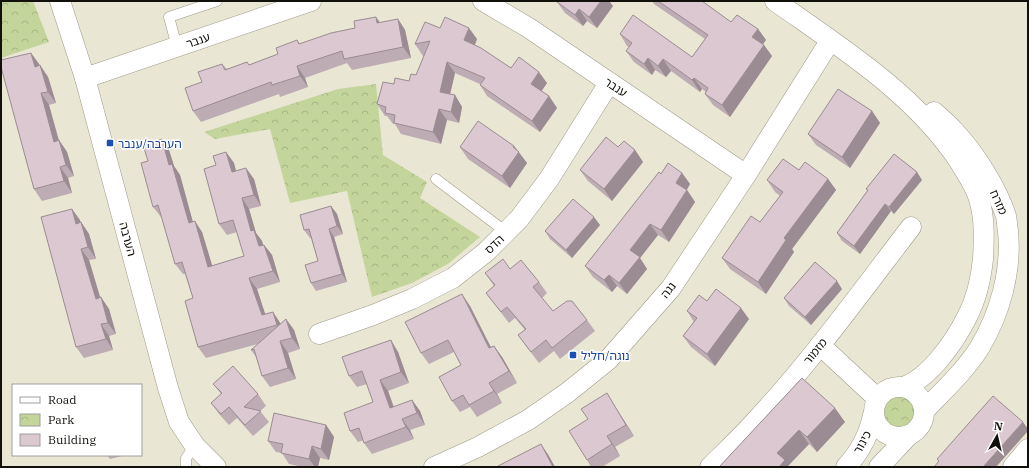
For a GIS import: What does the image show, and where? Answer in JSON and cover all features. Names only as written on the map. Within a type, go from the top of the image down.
[{"type":"street","name":"הערבה","points":[[60,1],[85,78],[168,388],[179,422],[195,446],[216,467]]},
{"type":"street","name":"ענבר","points":[[85,78],[311,1]]},
{"type":"street","name":"ענבר","points":[[483,1],[529,28],[746,175]]},
{"type":"street","name":"מזרח","points":[[774,1],[883,81],[926,120],[949,146],[968,175],[979,198],[983,219],[984,245],[982,269],[970,311],[958,334],[941,356],[923,376],[911,385],[903,387]]},
{"type":"street","name":"מזרח","points":[[830,41],[925,103],[954,131],[977,161],[996,192],[1006,217],[1009,246],[1007,273],[1002,295],[993,321],[979,348],[960,373],[924,411]]},
{"type":"street","name":"נגה","points":[[434,467],[478,447],[528,420],[567,393],[608,360],[671,288],[746,175],[830,41]]},
{"type":"street","name":"הדס","points":[[319,334],[406,302],[453,278],[486,252],[519,219],[549,179],[609,82]]},
{"type":"street","name":"מזמור","points":[[710,467],[750,427],[820,345],[911,227]]},
{"type":"street","points":[[820,345],[875,407]]},
{"type":"street","points":[[879,467],[908,436],[920,426],[924,411],[918,396],[911,390],[903,387],[888,389],[875,407],[875,422],[879,429],[892,437],[900,438],[908,436]]},
{"type":"street","name":"כינור","points":[[846,467],[854,458],[868,435],[875,407]]},
{"type":"street","points":[[1013,467],[1028,449]]},
{"type":"lane","points":[[177,46],[169,17],[217,1]]},
{"type":"lane","points":[[436,179],[506,232]]},
{"type":"lane","points":[[186,467],[186,458],[195,446]]},
{"type":"green space","points":[[1,1],[33,1],[49,42],[1,58]]},
{"type":"green space","points":[[376,84],[383,155],[427,182],[420,198],[480,237],[448,264],[412,283],[372,297],[347,191],[290,203],[270,129],[215,139],[204,132],[338,89]]},
{"type":"green space","points":[[899,393],[912,399],[918,412],[912,425],[899,431],[886,425],[880,412],[886,399]]},
{"type":"building","points":[[557,1],[601,1],[589,17],[579,9],[575,15]]},
{"type":"building","points":[[658,1],[702,1],[731,22],[737,15],[758,29],[752,37],[764,45],[722,105],[705,94],[708,88],[694,78],[692,80],[663,59],[658,66],[648,58],[644,64],[626,51],[632,43],[620,34],[633,15],[692,57],[708,35]]},
{"type":"building","points":[[376,17],[377,23],[398,19],[403,47],[344,59],[342,51],[297,66],[300,76],[272,85],[271,82],[193,111],[185,88],[202,82],[198,72],[222,64],[225,70],[247,62],[249,65],[278,54],[276,48],[297,40],[299,44],[331,33],[355,28],[354,21]]},
{"type":"building","points":[[445,17],[469,28],[464,40],[481,48],[511,68],[519,57],[539,72],[531,84],[549,96],[532,121],[480,85],[485,78],[447,62],[440,92],[455,95],[451,112],[439,109],[433,132],[394,123],[395,115],[385,113],[386,107],[377,104],[383,82],[394,84],[395,78],[409,81],[411,74],[416,75],[430,41],[415,44],[425,22],[440,28]]},
{"type":"building","points":[[31,53],[35,67],[40,65],[48,92],[41,93],[54,142],[59,140],[66,165],[60,167],[64,181],[34,189],[1,67],[1,60]]},
{"type":"building","points":[[838,89],[872,111],[842,157],[808,134]]},
{"type":"building","points":[[478,121],[514,146],[513,147],[519,152],[502,176],[460,147]]},
{"type":"building","points":[[606,137],[618,147],[624,141],[635,150],[604,189],[580,170]]},
{"type":"building","points":[[162,139],[169,165],[172,164],[189,223],[195,221],[208,267],[244,256],[233,220],[219,224],[204,169],[216,165],[213,156],[226,152],[232,172],[246,168],[254,195],[242,198],[251,231],[254,230],[259,246],[264,245],[273,271],[249,278],[262,315],[273,312],[277,325],[198,347],[185,301],[193,298],[182,262],[175,264],[158,205],[153,207],[141,163],[148,161],[143,145]]},
{"type":"building","points":[[894,154],[917,172],[889,207],[885,204],[854,246],[837,233],[868,190],[866,189]]},
{"type":"building","points":[[783,159],[799,170],[805,162],[828,179],[784,238],[786,240],[758,282],[722,258],[751,216],[760,222],[783,192],[767,180]]},
{"type":"building","points":[[668,163],[682,173],[676,183],[687,190],[661,230],[650,224],[630,250],[640,257],[619,283],[609,275],[604,280],[585,266],[659,172],[661,174]]},
{"type":"building","points":[[573,199],[594,217],[566,250],[545,231]]},
{"type":"building","points":[[331,206],[337,226],[329,229],[342,274],[311,283],[305,265],[318,261],[309,229],[304,230],[300,215]]},
{"type":"building","points":[[72,209],[76,224],[81,222],[88,247],[81,249],[96,299],[101,297],[108,323],[101,324],[106,339],[76,347],[41,217]]},
{"type":"building","points":[[503,259],[510,269],[521,260],[539,282],[533,287],[553,311],[567,301],[572,301],[587,320],[552,348],[546,340],[531,352],[518,335],[526,329],[507,307],[501,312],[486,293],[495,285],[485,273]]},
{"type":"building","points":[[815,262],[837,281],[805,317],[784,298]]},
{"type":"building","points":[[716,289],[741,308],[707,354],[683,336],[697,318],[687,311],[699,295],[707,301]]},
{"type":"building","points":[[462,294],[489,348],[494,346],[509,371],[489,383],[494,391],[469,405],[463,395],[452,401],[439,377],[461,365],[448,340],[421,353],[405,322]]},
{"type":"building","points":[[286,319],[292,338],[280,341],[288,368],[262,376],[254,349],[251,350]]},
{"type":"building","points":[[391,340],[401,372],[380,380],[390,408],[412,400],[417,413],[402,419],[406,427],[364,443],[359,428],[350,431],[344,413],[373,402],[362,371],[349,376],[342,357]]},
{"type":"building","points":[[233,366],[258,394],[244,407],[261,411],[245,425],[229,407],[221,414],[211,403],[222,393],[213,384]]},
{"type":"building","points":[[802,378],[835,408],[807,437],[799,430],[777,453],[785,460],[779,467],[719,467]]},
{"type":"building","points":[[607,393],[626,425],[607,436],[612,444],[587,460],[569,431],[588,419],[581,409]]},
{"type":"building","points":[[993,396],[1023,422],[983,467],[934,467],[939,461],[937,459]]},
{"type":"building","points":[[274,413],[326,425],[321,449],[312,446],[309,459],[281,453],[283,444],[268,441]]},
{"type":"building","points":[[541,444],[553,467],[498,466]]},
{"type":"place","name":"הערבה/ענבר","points":[[110,143]]},
{"type":"place","name":"נוגה/חליל","points":[[573,355]]}]
